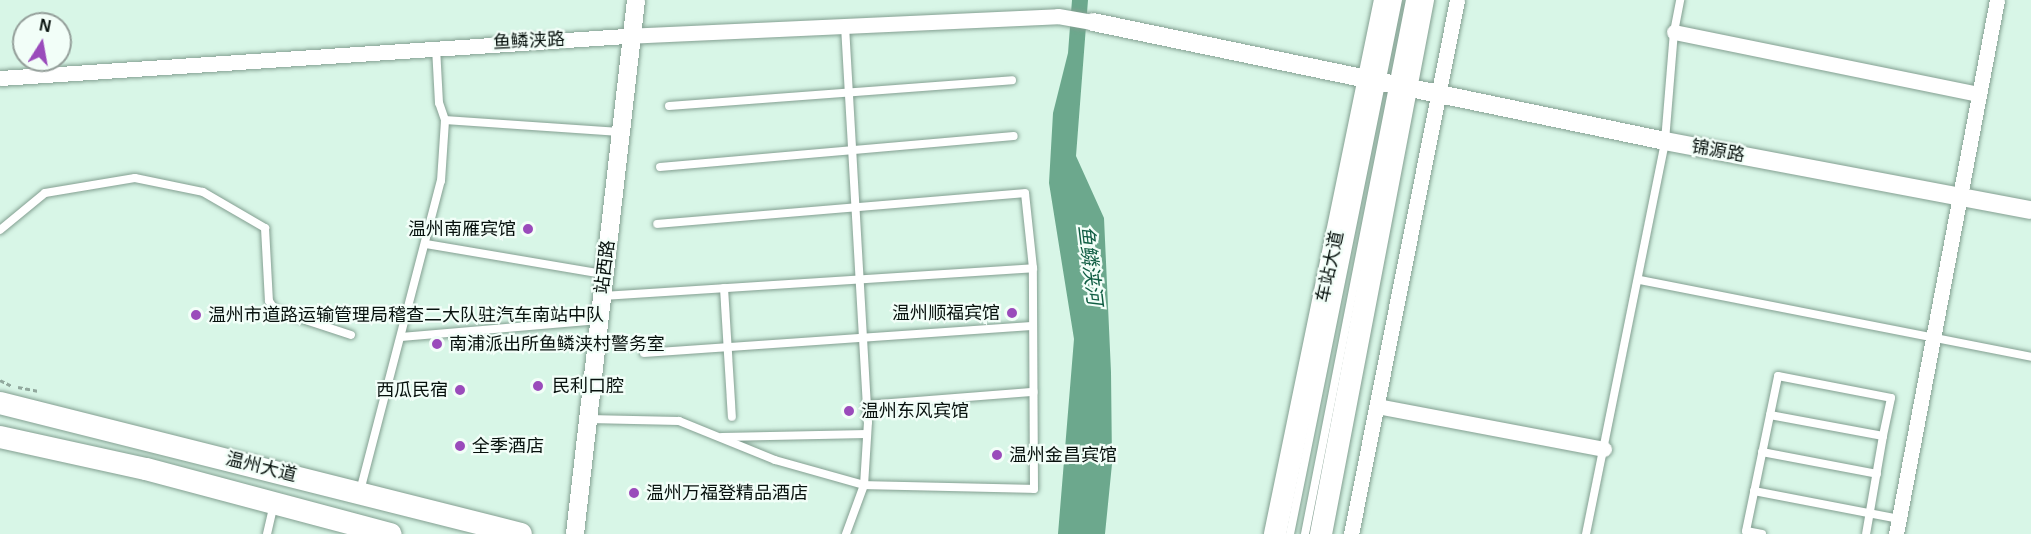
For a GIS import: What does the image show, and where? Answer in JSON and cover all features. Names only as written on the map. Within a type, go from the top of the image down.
[{"type":"main road","name":"车站大道","points":[[1321,534],[1388,81],[1385,0]]},
{"type":"main road","name":"车站大道","points":[[1275,534],[1388,81],[1423,0]]},
{"type":"main road","name":"温州大道","points":[[0,403],[360,491],[521,534]]},
{"type":"main road","name":"温州大道","points":[[0,437],[146,469],[390,534]]},
{"type":"street","name":"站西路","points":[[575,534],[636,0]]},
{"type":"street","points":[[1351,534],[1457,0]]},
{"type":"street","points":[[1897,526],[1958,195],[1997,0]]},
{"type":"street","name":"鱼鳞浃路","points":[[0,78],[436,46],[1058,16],[1093,22]]},
{"type":"street","name":"锦源路","points":[[1093,22],[1388,81],[1665,141],[2031,210]]},
{"type":"street","points":[[1674,32],[1978,94]]},
{"type":"street","points":[[1377,406],[1604,449]]},
{"type":"lane","points":[[1305,534],[1388,81],[1398,0]]},
{"type":"lane","points":[[1290,534],[1388,81],[1410,0]]},
{"type":"lane","points":[[1586,534],[1640,280],[1665,141],[1674,32],[1680,0]]},
{"type":"lane","points":[[845,26],[867,405],[864,485],[846,534]]},
{"type":"lane","points":[[360,491],[441,181],[445,120],[440,103],[436,46]]},
{"type":"lane","points":[[669,106],[1012,80]]},
{"type":"lane","points":[[445,120],[621,132]]},
{"type":"lane","points":[[660,167],[1014,136]]},
{"type":"lane","points":[[0,230],[45,193],[135,178],[203,192],[265,228],[269,301],[275,310],[351,335]]},
{"type":"lane","points":[[587,419],[679,422],[775,460],[864,485],[1034,489],[1031,326],[1033,268],[1025,193],[657,224]]},
{"type":"lane","points":[[426,243],[604,274]]},
{"type":"lane","points":[[602,296],[1033,268]]},
{"type":"lane","points":[[1640,280],[2031,357]]},
{"type":"lane","points":[[724,288],[732,417]]},
{"type":"lane","points":[[401,337],[599,320]]},
{"type":"lane","points":[[644,353],[1031,326]]},
{"type":"lane","points":[[1762,534],[1747,532],[1778,376],[1891,398],[1866,534]]},
{"type":"lane","points":[[867,405],[1033,392]]},
{"type":"lane","points":[[1770,415],[1883,436]]},
{"type":"lane","points":[[717,437],[867,434]]},
{"type":"lane","points":[[1762,452],[1877,474]]},
{"type":"lane","points":[[1754,491],[1869,513],[1897,526]]},
{"type":"lane","points":[[267,534],[274,502]]},
{"type":"path","points":[[0,380],[39,391]]},
{"type":"water","name":"鱼鳞浃河","points":[[1072,0],[1088,0],[1076,156],[1104,218],[1111,372],[1112,464],[1105,534],[1058,534],[1074,339],[1049,183],[1053,113],[1068,53]]},
{"type":"place","name":"温州南雁宾馆","points":[[528,229]]},
{"type":"place","name":"温州顺福宾馆","points":[[1012,313]]},
{"type":"place","name":"温州市道路运输管理局稽查二大队驻汽车南站中队","points":[[196,315]]},
{"type":"place","name":"南浦派出所鱼鳞浃村警务室","points":[[437,344]]},
{"type":"place","name":"民利口腔","points":[[538,386]]},
{"type":"place","name":"西瓜民宿","points":[[460,390]]},
{"type":"place","name":"温州东风宾馆","points":[[849,411]]},
{"type":"place","name":"全季酒店","points":[[460,446]]},
{"type":"place","name":"温州金昌宾馆","points":[[997,455]]},
{"type":"place","name":"温州万福登精品酒店","points":[[634,493]]}]
